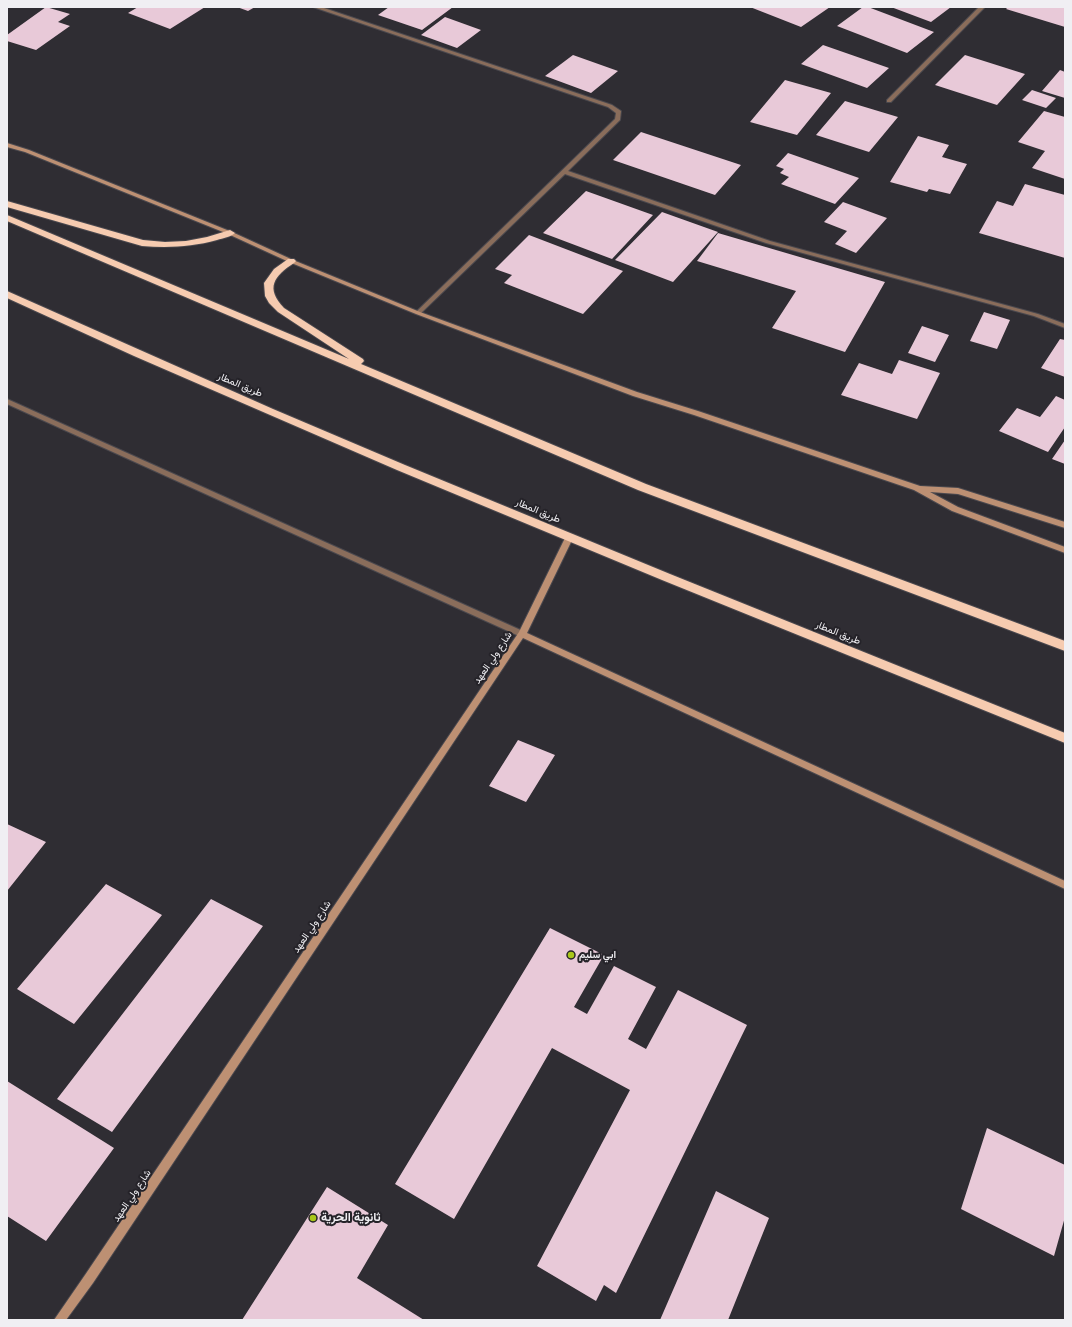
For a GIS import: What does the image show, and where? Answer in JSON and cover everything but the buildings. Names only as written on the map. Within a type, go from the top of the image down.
[{"type":"highway","points":[[7,204],[142,243],[159,245],[196,243],[230,233]]},
{"type":"highway","points":[[7,218],[642,487],[1065,646]]},
{"type":"highway","points":[[291,261],[282,266],[270,279],[268,295],[272,303],[280,310],[386,379]]},
{"type":"highway","name":"طريق المطار","points":[[7,294],[139,355],[569,538],[1065,738]]},
{"type":"street","points":[[316,7],[610,106],[619,112],[618,119],[418,313]]},
{"type":"street","points":[[889,101],[982,7]]},
{"type":"street","points":[[7,145],[230,233],[291,261],[418,313],[635,394],[696,412],[917,488],[955,509],[1065,550]]},
{"type":"street","points":[[563,172],[768,242],[1036,315],[1065,326]]},
{"type":"street","points":[[7,401],[522,634],[1065,885]]},
{"type":"street","points":[[917,488],[958,491],[1065,525]]},
{"type":"street","name":"شارع ولي العهد","points":[[59,1320],[94,1272],[522,634],[569,538]]},
{"type":"place","name":"ابي سليم","points":[[571,955]]},
{"type":"place","name":"ثانوية الحرية","points":[[313,1218]]}]
